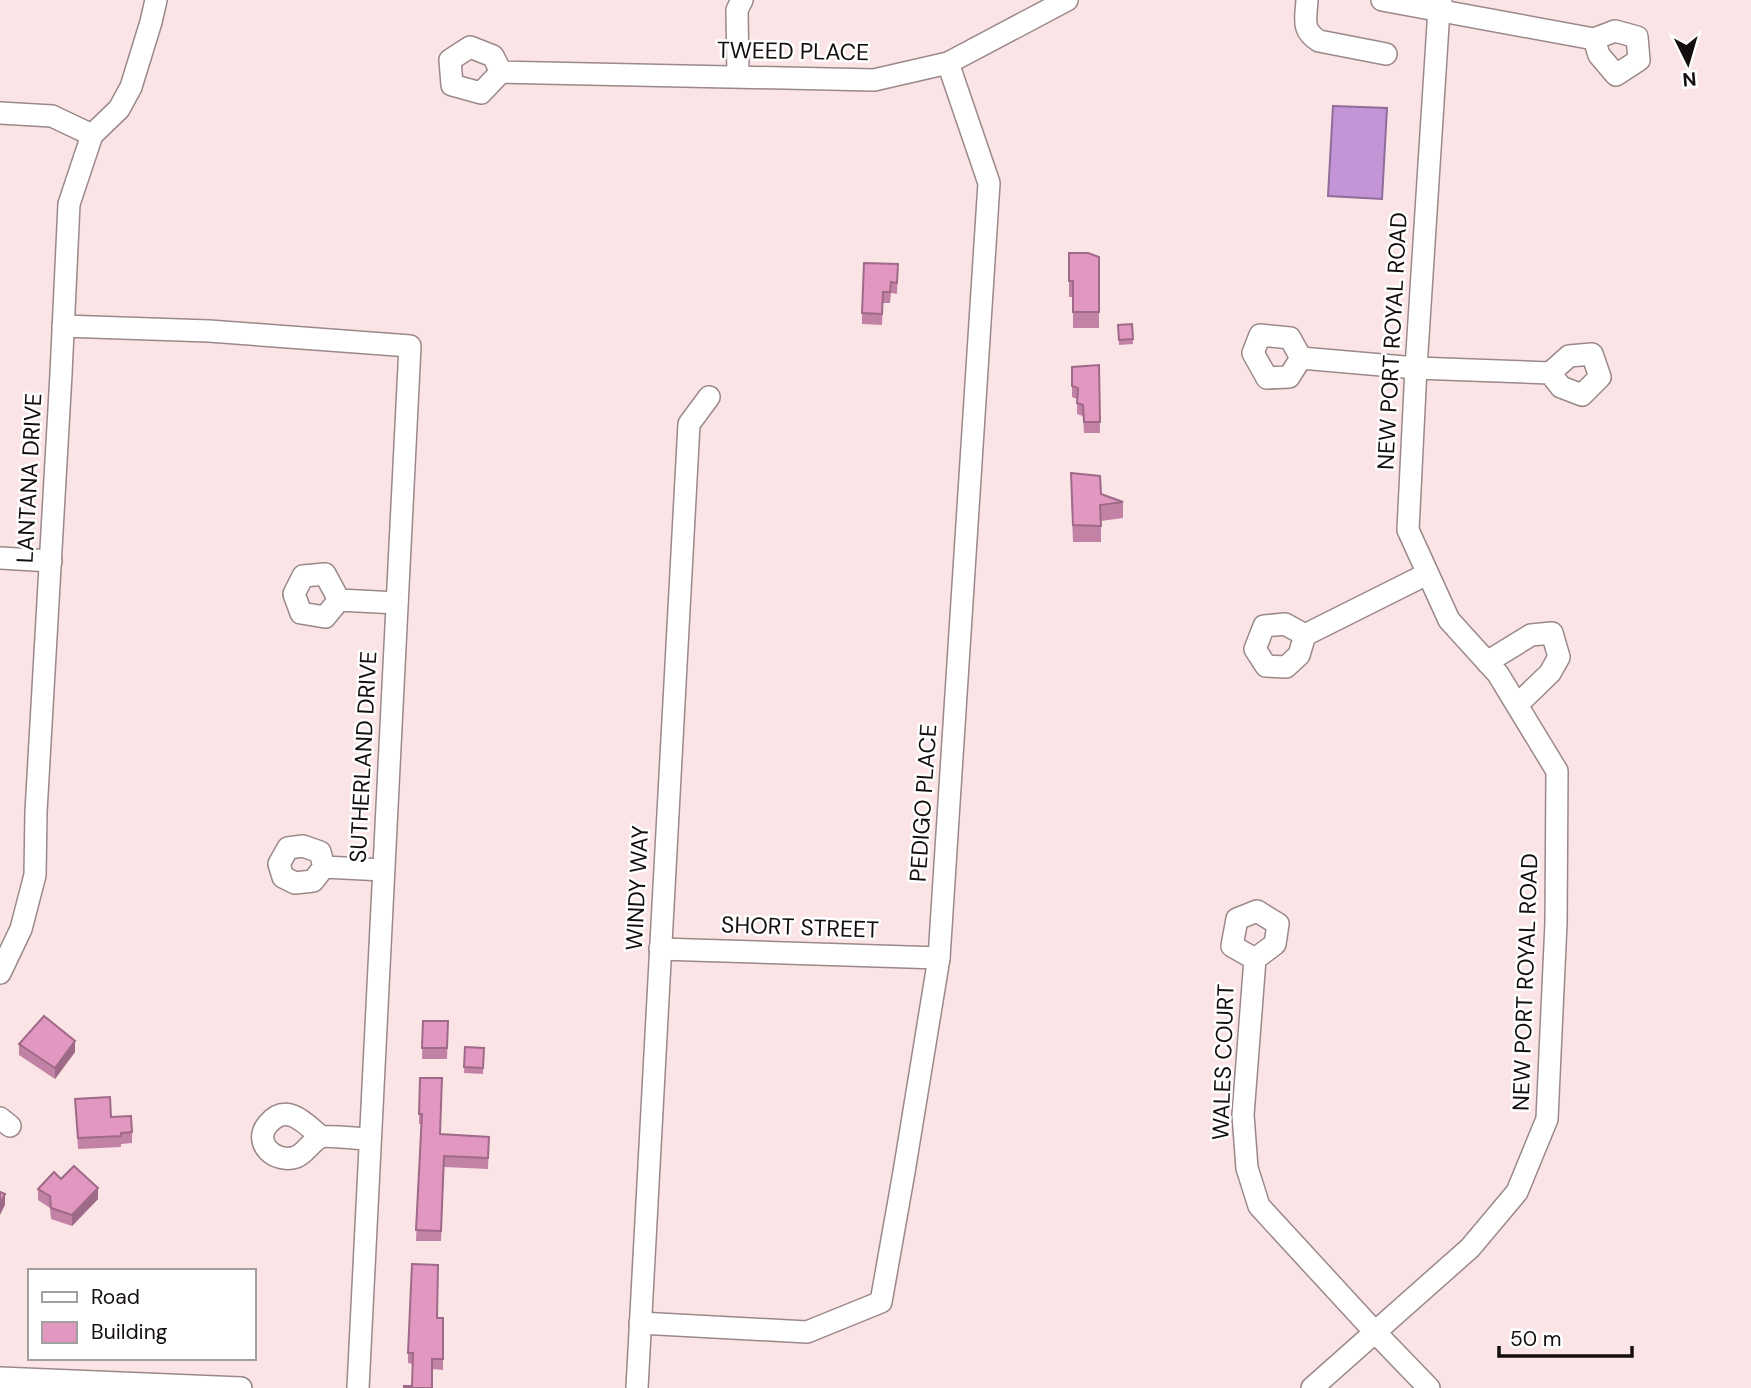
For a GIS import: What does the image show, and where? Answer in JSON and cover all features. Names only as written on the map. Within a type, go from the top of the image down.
[{"type":"street","name":"LANTANA DRIVE","points":[[0,973],[21,929],[35,875],[36,812],[69,204],[92,135],[119,109],[131,87],[156,0]]},
{"type":"street","points":[[737,76],[737,10],[741,0]]},
{"type":"street","name":"TWEED PLACE","points":[[500,72],[874,80],[948,63],[1068,0]]},
{"type":"street","points":[[1307,0],[1306,22],[1311,36],[1319,41],[1386,54]]},
{"type":"street","points":[[1382,0],[1440,5],[1594,38]]},
{"type":"street","name":"NEW PORT ROYAL ROAD","points":[[1312,1388],[1470,1248],[1517,1192],[1547,1119],[1556,923],[1557,771],[1498,674],[1449,620],[1408,530],[1440,5]]},
{"type":"street","name":"PEDIGO PLACE","points":[[640,1323],[807,1332],[881,1302],[939,958],[989,183],[948,63]]},
{"type":"street","points":[[0,113],[52,116],[92,135]]},
{"type":"street","name":"SUTHERLAND DRIVE","points":[[63,326],[192,330],[410,346],[358,1388]]},
{"type":"street","points":[[1301,358],[1416,368],[1550,373]]},
{"type":"street","name":"WINDY WAY","points":[[637,1388],[689,424],[709,397]]},
{"type":"street","points":[[0,558],[51,561]]},
{"type":"street","points":[[1306,635],[1427,574]]},
{"type":"street","points":[[339,600],[397,603]]},
{"type":"street","points":[[1487,662],[1531,635],[1552,633],[1559,657],[1550,673],[1517,705]]},
{"type":"street","points":[[324,867],[383,870]]},
{"type":"street","name":"SHORT STREET","points":[[660,949],[939,958]]},
{"type":"street","name":"WALES COURT","points":[[1255,959],[1243,1115],[1247,1168],[1259,1206],[1429,1388]]},
{"type":"street","points":[[321,1137],[370,1139]]},
{"type":"street","points":[[0,1378],[241,1388]]},
{"type":"shaded area","points":[[1333,106],[1387,108],[1382,199],[1328,196]]},
{"type":"building","points":[[1069,253],[1088,253],[1099,257],[1099,312],[1073,312]]},
{"type":"building","points":[[864,263],[898,264],[897,283],[891,282],[890,292],[883,292],[882,314],[862,313]]},
{"type":"building","points":[[1132,324],[1133,339],[1119,340],[1118,325]]},
{"type":"building","points":[[1099,365],[1100,422],[1084,422],[1083,405],[1077,403],[1078,388],[1072,386],[1072,367]]},
{"type":"building","points":[[1071,473],[1100,476],[1101,494],[1123,502],[1100,505],[1101,526],[1073,525]]},
{"type":"building","points":[[44,1016],[75,1041],[55,1068],[19,1044]]},
{"type":"building","points":[[423,1021],[448,1021],[447,1048],[422,1048]]},
{"type":"building","points":[[465,1047],[484,1048],[483,1068],[464,1067]]},
{"type":"building","points":[[420,1078],[442,1078],[440,1134],[489,1137],[488,1158],[444,1156],[441,1231],[416,1230],[422,1114],[419,1114]]},
{"type":"building","points":[[110,1097],[111,1117],[131,1116],[132,1132],[121,1133],[121,1136],[78,1138],[75,1099]]},
{"type":"building","points":[[74,1166],[98,1188],[72,1215],[51,1208],[50,1196],[38,1189],[54,1172],[61,1179]]},
{"type":"building","points":[[412,1264],[438,1265],[437,1318],[443,1318],[443,1359],[432,1359],[432,1388],[404,1388],[412,1386],[413,1353],[408,1353]]}]
